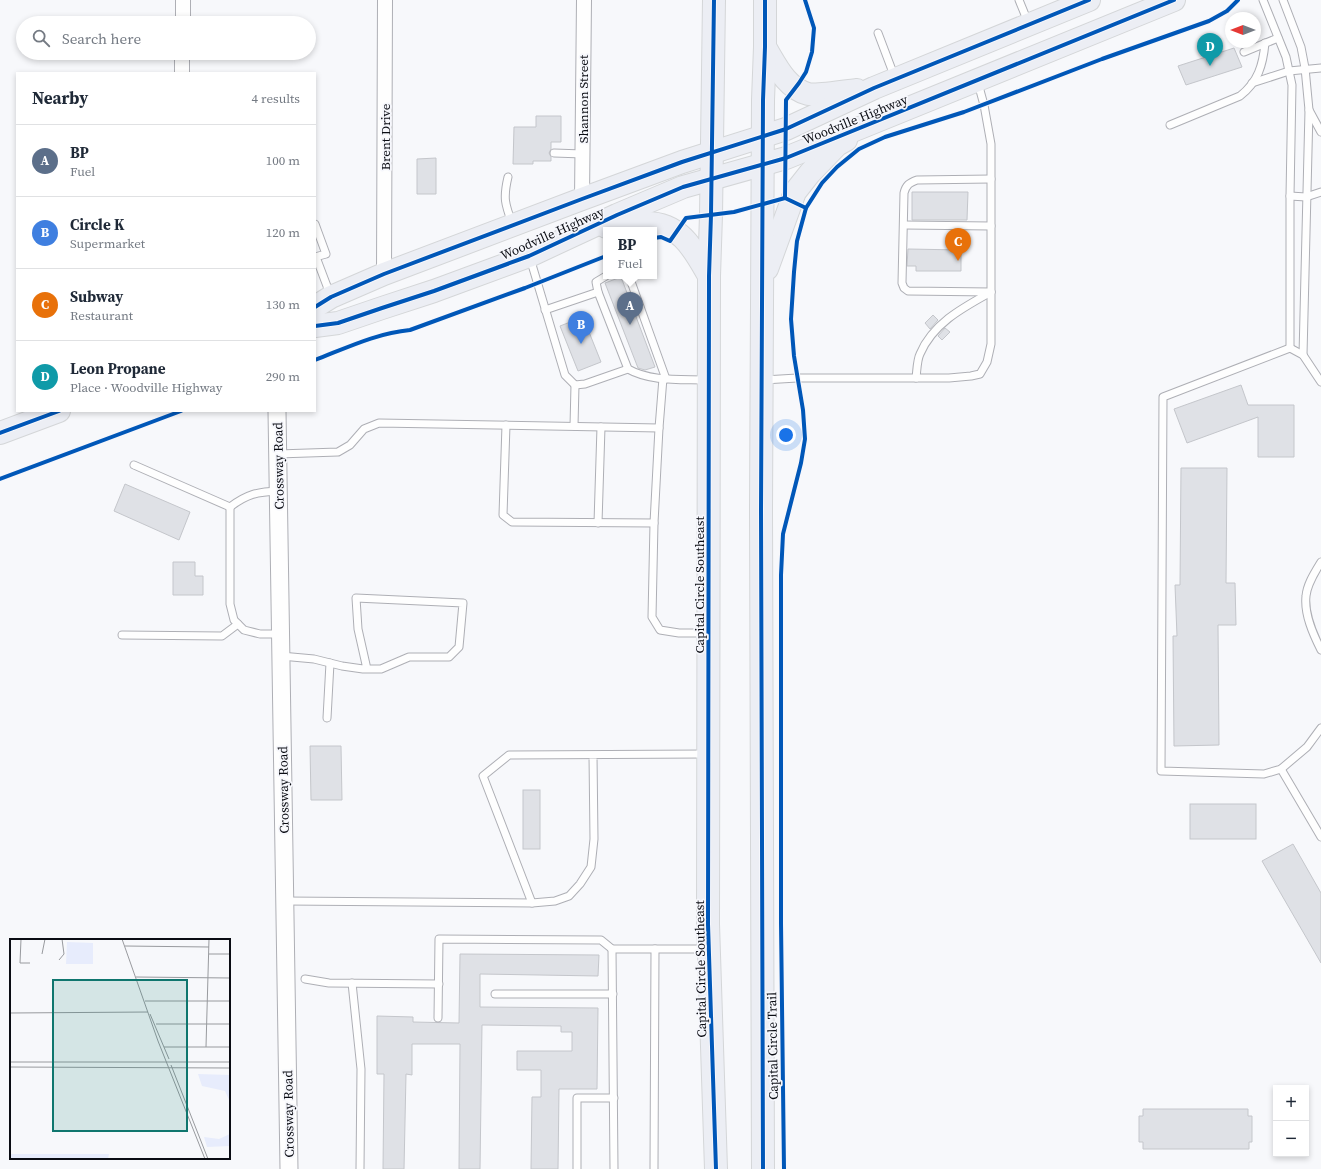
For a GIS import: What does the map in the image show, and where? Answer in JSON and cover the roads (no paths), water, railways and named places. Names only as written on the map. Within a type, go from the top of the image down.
[{"type":"main road","name":"Capital Circle Southeast","points":[[714,0],[713,152],[709,276],[708,949],[716,1169]]},
{"type":"main road","points":[[763,1169],[761,380],[762,100],[765,47],[765,0]]},
{"type":"main road","name":"Woodville Highway","points":[[323,302],[384,274],[582,199],[713,152],[786,129],[874,88],[1089,0]]},
{"type":"main road","name":"Woodville Highway","points":[[316,326],[338,322],[419,296],[529,256],[683,186],[786,158],[1174,0]]},
{"type":"main road","points":[[765,47],[779,71],[789,83],[809,94],[874,88]]},
{"type":"main road","points":[[762,284],[795,192],[810,173],[837,145],[877,121]]},
{"type":"main road","points":[[608,227],[645,222],[658,223],[672,228],[694,249],[709,276]]},
{"type":"main road","points":[[585,230],[603,228]]},
{"type":"main road","points":[[0,433],[56,412]]},
{"type":"street","points":[[183,0],[183,16]]},
{"type":"street","name":"Brent Drive","points":[[384,274],[385,0]]},
{"type":"street","name":"Shannon Street","points":[[582,199],[584,0]]},
{"type":"street","points":[[182,60],[182,72]]},
{"type":"street","name":"Crossway Road","points":[[277,412],[289,1169]]},
{"type":"lane","points":[[1019,0],[1029,25]]},
{"type":"lane","points":[[1262,0],[1286,57],[1292,85],[1290,348]]},
{"type":"lane","points":[[1283,0],[1301,47],[1305,68],[1309,110],[1303,355]]},
{"type":"lane","points":[[878,33],[896,79]]},
{"type":"lane","points":[[1244,52],[1278,38]]},
{"type":"lane","points":[[1170,125],[1240,96],[1249,89],[1259,72],[1264,56],[1265,43]]},
{"type":"lane","points":[[1252,83],[1289,71],[1305,68],[1321,68]]},
{"type":"lane","points":[[761,380],[805,378],[949,378],[980,374],[987,362],[991,344],[991,144],[984,105],[977,81]]},
{"type":"lane","points":[[1309,110],[1321,132]]},
{"type":"lane","points":[[554,153],[583,154]]},
{"type":"lane","points":[[508,177],[505,190],[505,203],[513,226]]},
{"type":"lane","points":[[991,179],[917,180],[910,182],[904,193],[902,283],[904,288],[908,291],[991,292]]},
{"type":"lane","points":[[1290,196],[1306,197],[1321,192]]},
{"type":"lane","points":[[904,225],[991,226]]},
{"type":"lane","points":[[316,227],[326,254],[316,257]]},
{"type":"lane","points":[[529,256],[565,375],[575,385],[574,426]]},
{"type":"lane","points":[[316,263],[323,302]]},
{"type":"lane","points":[[603,278],[596,282],[598,292],[628,369],[637,374],[664,378],[709,380]]},
{"type":"lane","points":[[630,279],[664,378],[659,428],[654,523],[652,617],[660,630],[679,633],[708,633]]},
{"type":"lane","points":[[545,310],[598,292]]},
{"type":"lane","points":[[916,378],[919,355],[931,334],[957,311],[991,292]]},
{"type":"lane","points":[[1321,382],[1303,355],[1290,348],[1163,397],[1161,771],[1264,774],[1281,769],[1307,747],[1321,728]]},
{"type":"lane","points":[[575,385],[586,384],[628,369]]},
{"type":"lane","points":[[278,454],[338,452],[350,445],[364,429],[379,423],[659,428]]},
{"type":"lane","points":[[506,425],[503,515],[512,522],[654,523]]},
{"type":"lane","points":[[598,523],[601,427]]},
{"type":"lane","points":[[134,465],[230,507]]},
{"type":"lane","points":[[230,507],[241,499],[258,492],[278,491]]},
{"type":"lane","points":[[230,507],[230,604],[234,620],[244,630],[260,634],[281,634]]},
{"type":"lane","points":[[1321,562],[1313,576],[1306,596],[1307,616],[1321,650]]},
{"type":"lane","points":[[281,656],[314,659],[330,664],[366,669],[381,669],[410,657],[449,657],[459,646],[463,603],[356,598],[358,629],[366,669]]},
{"type":"lane","points":[[122,635],[222,636],[238,624]]},
{"type":"lane","points":[[327,718],[330,664]]},
{"type":"lane","points":[[285,901],[532,903],[555,901],[569,896],[580,884],[591,867],[594,839],[593,754]]},
{"type":"lane","points":[[532,903],[483,776],[509,755],[708,754]]},
{"type":"lane","points":[[1281,769],[1321,837]]},
{"type":"lane","points":[[438,1018],[439,939],[600,940],[612,949],[708,949]]},
{"type":"lane","points":[[612,949],[614,1169]]},
{"type":"lane","points":[[654,1169],[655,949]]},
{"type":"lane","points":[[305,979],[329,983],[439,984]]},
{"type":"lane","points":[[352,983],[361,1070],[360,1169]]},
{"type":"lane","points":[[495,994],[613,994]]},
{"type":"lane","points":[[577,1169],[577,1098],[614,1098]]},
{"type":"place","name":"Leon Propane","points":[[1210,66]]},
{"type":"place","name":"Subway","points":[[958,261]]},
{"type":"place","name":"BP","points":[[630,325]]},
{"type":"place","name":"Circle K","points":[[581,344]]}]
